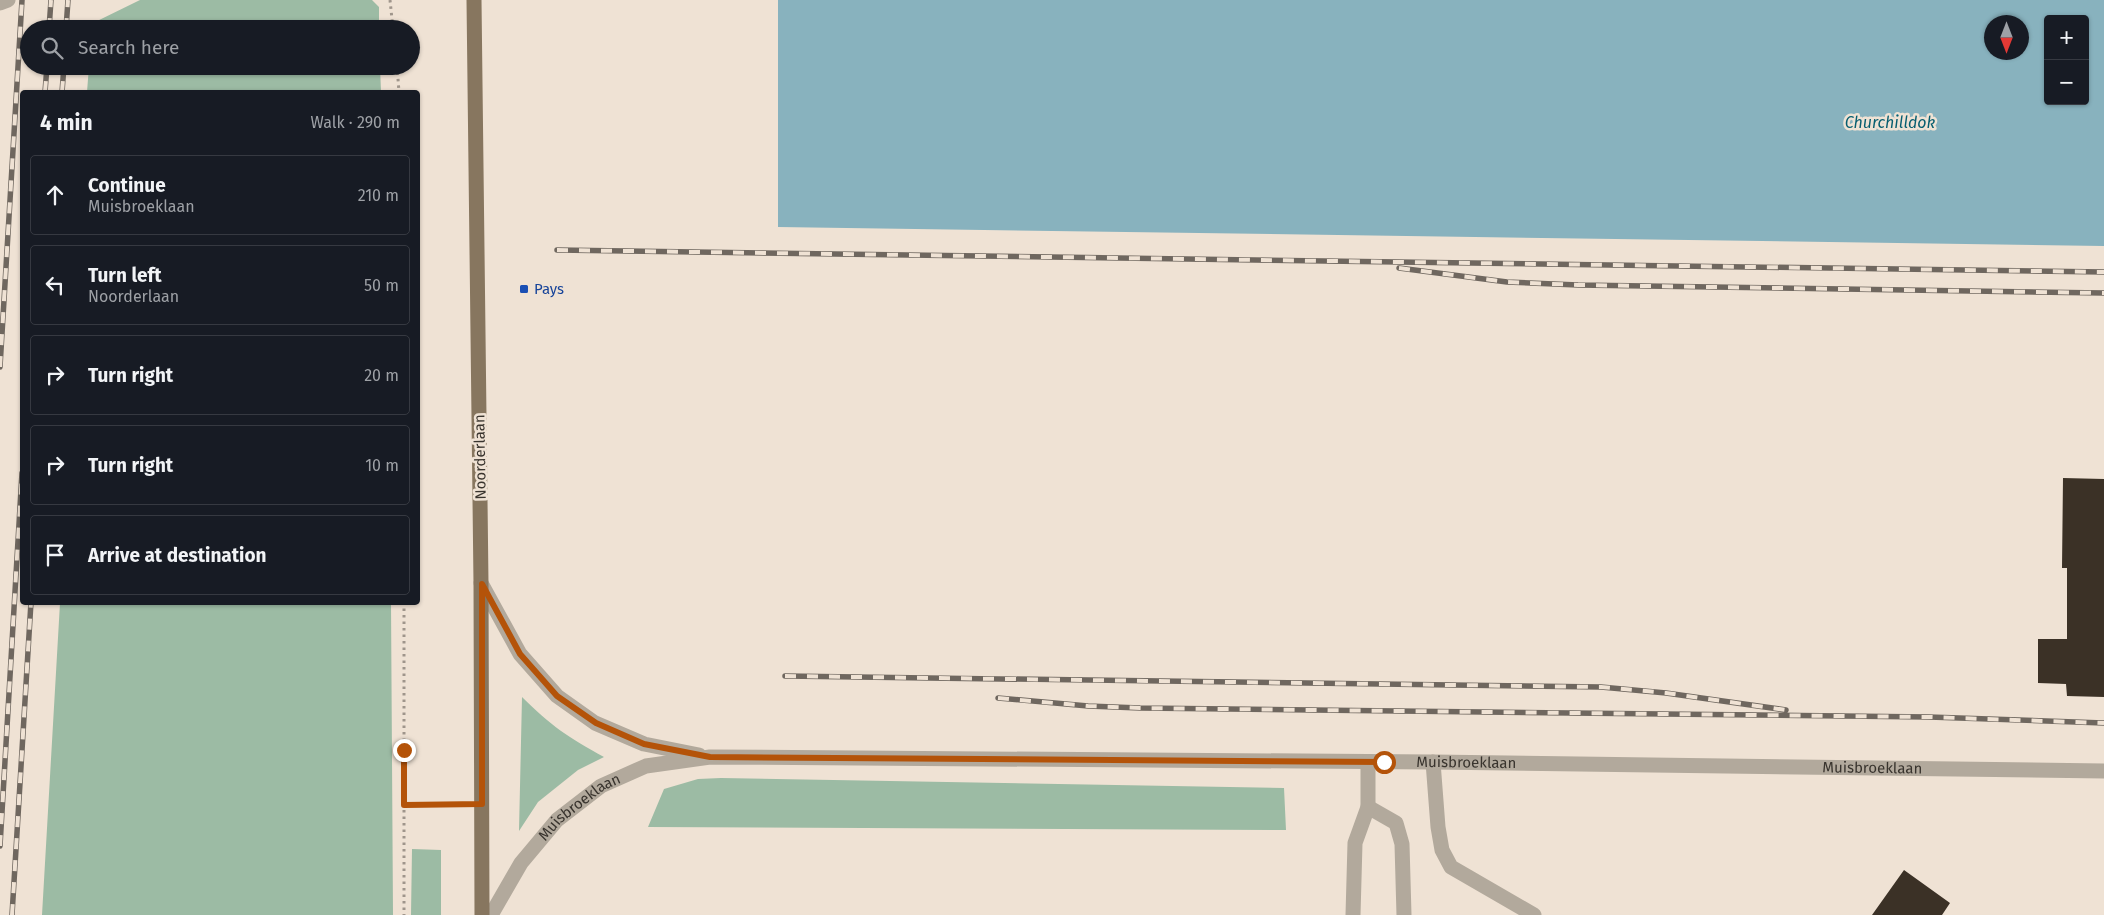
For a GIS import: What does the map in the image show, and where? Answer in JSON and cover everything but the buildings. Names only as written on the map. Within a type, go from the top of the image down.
[{"type":"main road","name":"Noorderlaan","points":[[474,0],[482,584],[482,915]]},
{"type":"street","points":[[0,3],[8,0]]},
{"type":"street","name":"Muisbroeklaan","points":[[482,584],[520,654],[557,696],[596,723],[644,744],[710,757]]},
{"type":"street","name":"Muisbroeklaan","points":[[491,915],[521,863],[557,820],[601,786],[646,766],[710,757],[1433,762],[2104,771]]},
{"type":"street","points":[[1353,915],[1355,843],[1368,807],[1368,762]]},
{"type":"street","points":[[1433,762],[1438,827],[1442,850],[1451,867],[1534,915]]},
{"type":"street","points":[[1368,807],[1396,823],[1402,844],[1404,915]]},
{"type":"path","points":[[390,0],[392,20]]},
{"type":"path","points":[[398,75],[399,90]]},
{"type":"path","points":[[404,605],[404,915]]},
{"type":"path","points":[[404,805],[482,804]]},
{"type":"green space","points":[[140,0],[372,0],[379,7],[379,20],[99,20]]},
{"type":"green space","points":[[88,75],[380,75],[381,90],[87,90]]},
{"type":"green space","points":[[60,605],[391,605],[393,915],[42,915]]},
{"type":"green space","points":[[522,697],[560,730],[604,757],[578,770],[538,802],[519,831]]},
{"type":"green space","points":[[698,779],[1284,788],[1286,830],[648,827],[664,789]]},
{"type":"green space","points":[[412,849],[441,850],[441,915],[411,915]]},
{"type":"water","name":"Churchilldok","points":[[778,0],[2104,0],[2104,246],[778,227]]},
{"type":"railway","points":[[21,20],[22,0]]},
{"type":"railway","points":[[50,20],[51,0]]},
{"type":"railway","points":[[67,20],[68,0]]},
{"type":"railway","points":[[0,367],[20,33]]},
{"type":"railway","points":[[45,90],[46,75]]},
{"type":"railway","points":[[62,90],[63,75]]},
{"type":"railway","points":[[557,250],[2104,272]]},
{"type":"railway","points":[[1399,268],[1507,282],[1578,285],[2104,293]]},
{"type":"railway","points":[[0,846],[20,507]]},
{"type":"railway","points":[[12,915],[31,605]]},
{"type":"railway","points":[[785,676],[1601,687],[1666,693],[1786,710]]},
{"type":"railway","points":[[998,698],[1088,706],[1140,708],[1929,717],[2104,723]]},
{"type":"place","name":"Pays","points":[[524,289]]},
{"type":"route","points":[[404,750],[404,805],[482,804],[482,584],[520,654],[557,696],[596,723],[644,744],[710,757],[1384,762]]}]
